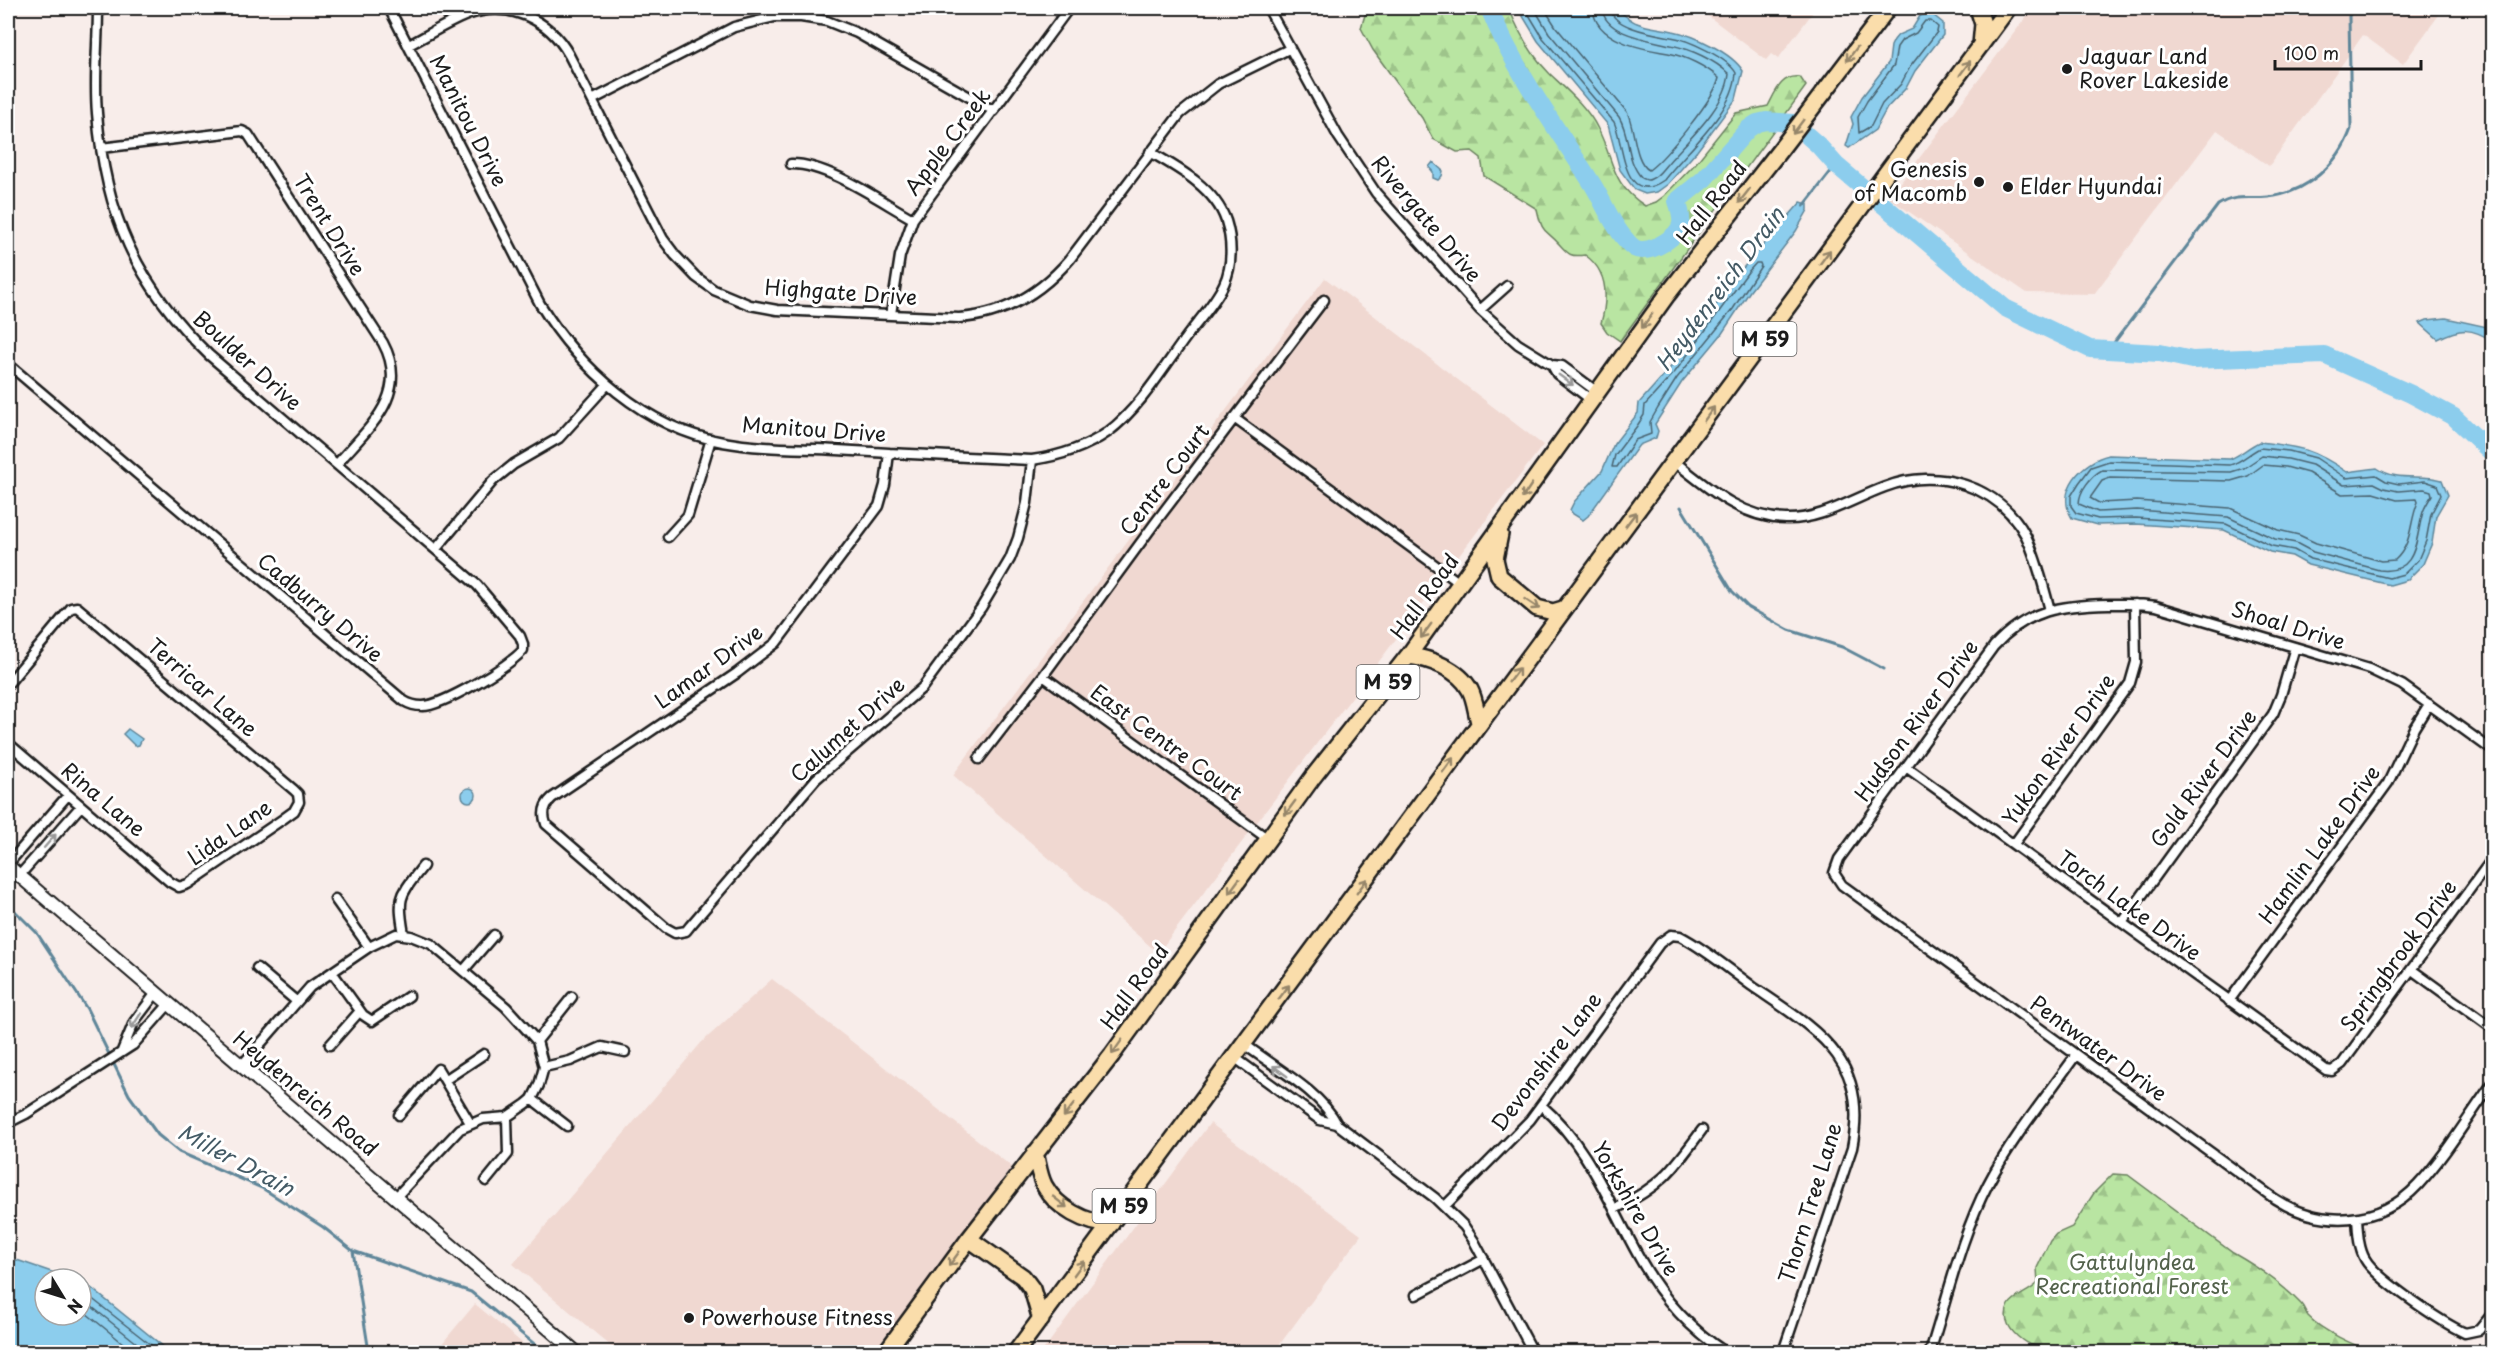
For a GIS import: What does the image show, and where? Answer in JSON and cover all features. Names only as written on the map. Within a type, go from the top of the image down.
[{"type":"highway","name":"Hall Road","points":[[886,1353],[969,1239],[1112,1055],[1268,839],[1408,656],[1501,528],[1593,395],[1667,295],[1888,8]]},
{"type":"highway","points":[[1978,8],[1983,24],[1981,45]]},
{"type":"highway","name":"M 59","points":[[1016,1353],[1373,871],[1479,722],[1675,462],[2008,8]]},
{"type":"highway","points":[[1501,528],[1495,559],[1499,576],[1537,608],[1553,612],[1563,609]]},
{"type":"highway","points":[[1408,656],[1429,659],[1438,663],[1463,681],[1473,697],[1479,722]]},
{"type":"highway","points":[[1035,1153],[1043,1182],[1053,1197],[1083,1219],[1099,1224],[1111,1224]]},
{"type":"highway","points":[[969,1239],[1023,1277],[1032,1289],[1041,1320]]},
{"type":"street","name":"Boulder Drive","points":[[98,8],[97,111],[107,185],[124,235],[141,272],[185,332],[209,355],[436,549]]},
{"type":"street","name":"Manitou Drive","points":[[389,8],[410,45],[540,304],[570,348],[608,385],[651,414],[711,439],[769,448],[1032,460],[1077,449],[1093,442],[1121,422],[1224,284],[1231,251],[1224,214],[1208,192],[1150,152]]},
{"type":"street","name":"Highgate Drive","points":[[410,45],[468,14],[498,8],[524,13],[549,28],[562,43],[663,239],[696,277],[714,290],[750,305],[802,312],[969,317],[1006,307],[1029,296],[1050,281],[1070,260],[1180,114],[1196,100],[1239,72],[1289,49]]},
{"type":"street","name":"Apple Creek","points":[[891,314],[900,256],[913,219],[1069,8]]},
{"type":"street","name":"Rivergate Drive","points":[[1268,8],[1338,136],[1376,193],[1410,234],[1480,310],[1518,344],[1552,365],[1562,366],[1593,395]]},
{"type":"street","points":[[592,100],[734,27],[774,17],[801,17],[827,21],[857,33],[994,111]]},
{"type":"street","name":"Trent Drive","points":[[101,148],[242,130],[248,134],[379,337],[391,361],[392,387],[388,401],[337,464]]},
{"type":"street","points":[[790,164],[802,164],[826,171],[913,219]]},
{"type":"street","points":[[1480,310],[1507,286]]},
{"type":"street","points":[[1234,418],[1324,300]]},
{"type":"street","name":"Cadburry Drive","points":[[8,364],[384,686],[404,701],[423,707],[444,701],[510,661],[523,650],[524,644],[520,636],[477,585],[436,549]]},
{"type":"street","points":[[436,549],[494,481],[514,464],[560,438],[608,385]]},
{"type":"street","name":"Centre Court","points":[[979,759],[1234,418],[1461,584]]},
{"type":"street","points":[[668,537],[688,515],[711,439]]},
{"type":"street","name":"Lamar Drive","points":[[543,813],[552,798],[737,673],[777,643],[879,506],[885,485],[889,453]]},
{"type":"street","name":"Calumet Drive","points":[[543,813],[546,824],[666,928],[675,933],[686,931],[816,779],[922,688],[981,608],[1007,564],[1018,538],[1027,503],[1032,460]]},
{"type":"street","points":[[1675,462],[1734,505],[1757,515],[1785,519],[1823,513],[1908,480],[1932,478],[1967,485],[1992,498],[2018,524],[2031,548],[2050,610]]},
{"type":"street","name":"Shoal Drive","points":[[2050,610],[2071,606],[2135,604],[2164,608],[2380,673],[2402,685],[2493,750]]},
{"type":"street","name":"Yukon River Drive","points":[[2014,844],[2130,682],[2136,662],[2135,604]]},
{"type":"street","name":"Terricar Lane","points":[[8,684],[71,608],[78,607],[294,790],[299,799]]},
{"type":"street","name":"Hudson River Drive","points":[[1834,873],[1839,859],[1994,646],[2020,622],[2050,610]]},
{"type":"street","name":"Gold River Drive","points":[[2122,922],[2273,714],[2282,694],[2295,647]]},
{"type":"street","name":"East Centre Court","points":[[1043,676],[1268,839]]},
{"type":"street","name":"Hamlin Lake Drive","points":[[2229,1001],[2388,783],[2414,728],[2429,704]]},
{"type":"street","name":"Rina Lane","points":[[8,743],[174,885]]},
{"type":"street","name":"Torch Lake Drive","points":[[1906,767],[2321,1068],[2332,1071]]},
{"type":"street","points":[[8,865],[68,795]]},
{"type":"street","name":"Lida Lane","points":[[174,885],[179,887],[188,884],[294,811],[299,799]]},
{"type":"street","points":[[19,876],[81,806]]},
{"type":"street","name":"Springbrook Drive","points":[[2332,1071],[2342,1065],[2493,859]]},
{"type":"street","name":"Heydenreich Road","points":[[8,865],[576,1353]]},
{"type":"street","points":[[404,934],[399,901],[423,866]]},
{"type":"street","name":"Pentwater Drive","points":[[1834,873],[1842,885],[2285,1206],[2304,1214],[2325,1218],[2357,1218],[2389,1207],[2418,1185],[2493,1084]]},
{"type":"street","points":[[335,899],[369,947]]},
{"type":"street","points":[[242,1065],[310,987],[389,936],[404,934],[431,944],[506,1007],[537,1041],[544,1067],[532,1099],[507,1117],[470,1123],[451,1137],[396,1197]]},
{"type":"street","points":[[463,971],[494,935]]},
{"type":"street","name":"Devonshire Lane","points":[[1445,1206],[1510,1143],[1541,1105],[1660,943],[1671,935]]},
{"type":"street","name":"Thorn Tree Lane","points":[[1671,935],[1686,940],[1822,1037],[1842,1062],[1854,1093],[1856,1125],[1852,1148],[1783,1353]]},
{"type":"street","points":[[257,968],[296,1001]]},
{"type":"street","points":[[2412,970],[2493,1028]]},
{"type":"street","points":[[332,972],[360,1011],[372,1021],[409,996]]},
{"type":"street","points":[[121,1052],[134,1022],[156,993]]},
{"type":"street","points":[[537,1041],[572,997]]},
{"type":"street","points":[[8,1123],[26,1114],[138,1041],[169,1004]]},
{"type":"street","points":[[330,1045],[360,1011]]},
{"type":"street","points":[[1244,1044],[1308,1091],[1330,1110],[1337,1124]]},
{"type":"street","points":[[544,1067],[570,1061],[595,1048],[610,1047],[626,1052]]},
{"type":"street","points":[[445,1080],[484,1054]]},
{"type":"street","points":[[1930,1353],[1966,1236],[1988,1184],[2014,1141],[2076,1054]]},
{"type":"street","points":[[1234,1058],[1320,1120],[1337,1124],[1445,1206],[1464,1226],[1484,1259],[1533,1353]]},
{"type":"street","points":[[399,1115],[438,1069],[470,1123]]},
{"type":"street","points":[[1298,1104],[1308,1091]]},
{"type":"street","points":[[532,1099],[567,1126]]},
{"type":"street","name":"Yorkshire Drive","points":[[1541,1105],[1579,1146],[1615,1209],[1634,1250],[1659,1290],[1687,1322],[1725,1353]]},
{"type":"street","points":[[486,1181],[508,1154],[507,1117]]},
{"type":"street","points":[[1615,1209],[1645,1193],[1665,1178],[1702,1130]]},
{"type":"street","points":[[2357,1218],[2362,1253],[2371,1267],[2432,1313],[2460,1331],[2472,1333],[2479,1330],[2493,1314]]},
{"type":"street","points":[[1416,1295],[1484,1259]]},
{"type":"shaded area","points":[[1816,8],[1778,59],[1771,54],[1766,60],[1699,9]]},
{"type":"shaded area","points":[[2033,8],[2444,8],[2403,64],[2363,35],[2269,166],[2217,130],[2094,294],[2027,293],[1889,198]]},
{"type":"shaded area","points":[[1325,278],[1543,445],[1158,953],[953,775]]},
{"type":"shaded area","points":[[772,979],[1012,1167],[876,1352],[618,1352],[513,1264],[701,1043]]},
{"type":"shaded area","points":[[1210,1123],[1361,1235],[1274,1352],[1042,1352]]},
{"type":"shaded area","points":[[475,1304],[533,1352],[435,1352]]},
{"type":"green space","points":[[1372,8],[1509,8],[1521,34],[1537,59],[1594,121],[1625,189],[1645,206],[1664,196],[1696,163],[1736,113],[1768,106],[1780,85],[1793,77],[1800,77],[1806,86],[1620,341],[1607,332],[1601,323],[1605,304],[1604,286],[1593,261],[1585,255],[1573,255],[1566,251],[1543,228],[1537,209],[1484,176],[1481,158],[1472,151],[1457,152],[1433,139],[1422,118],[1373,50],[1361,28],[1365,15]]},
{"type":"green space","name":"Gattulyndea Recreational Forest","points":[[2113,1174],[2128,1175],[2233,1253],[2286,1289],[2302,1305],[2314,1322],[2348,1342],[2374,1352],[2058,1352],[2025,1342],[2008,1325],[2006,1315],[2009,1305],[2038,1283],[2037,1268],[2050,1241],[2056,1234],[2072,1227],[2094,1193]]},
{"type":"water","points":[[1576,6],[1613,9],[1642,25],[1682,33],[1722,51],[1738,64],[1743,71],[1736,99],[1697,151],[1668,184],[1657,192],[1645,194],[1635,190],[1620,170],[1608,125],[1538,41],[1518,8]]},
{"type":"water","points":[[1933,15],[1943,23],[1943,35],[1915,71],[1906,88],[1887,108],[1875,130],[1849,148],[1846,146],[1853,124],[1851,117],[1862,97],[1889,62],[1894,40],[1898,35],[1912,29],[1920,16]]},
{"type":"water","points":[[1433,162],[1443,171],[1438,180],[1433,178],[1433,172],[1429,167]]},
{"type":"water","points":[[1801,202],[1808,204],[1808,210],[1796,231],[1750,291],[1721,335],[1682,382],[1655,424],[1658,431],[1656,438],[1639,445],[1588,516],[1583,520],[1573,514],[1570,510],[1574,502],[1602,471],[1614,444],[1638,413],[1639,403],[1670,368],[1743,268]]},
{"type":"water","points":[[2446,318],[2492,328],[2492,341],[2472,331],[2459,331],[2438,339],[2420,323]]},
{"type":"water","points":[[2259,442],[2285,445],[2315,453],[2347,472],[2377,468],[2385,473],[2401,477],[2442,480],[2448,495],[2436,516],[2432,543],[2423,564],[2407,580],[2390,585],[2308,565],[2292,556],[2270,552],[2224,530],[2136,524],[2097,525],[2072,518],[2068,508],[2069,488],[2074,479],[2081,470],[2099,458],[2109,455],[2230,459]]},
{"type":"water","points":[[128,729],[142,739],[139,745],[135,746],[123,734]]},
{"type":"water","points":[[469,788],[474,790],[476,795],[474,800],[469,802],[464,800],[462,795],[464,790]]},
{"type":"water","points":[[8,1257],[37,1267],[33,1267],[33,1327],[93,1327],[93,1290],[170,1352],[8,1352]]},
{"type":"waterway","points":[[1489,8],[1511,54],[1537,99],[1593,185],[1616,228],[1637,249],[1652,248],[1675,234],[1681,224],[1681,213],[1677,201],[1704,179],[1748,129],[1757,123],[1766,121],[1793,123],[1836,165],[2005,308],[2090,349],[2160,353],[2192,360],[2324,355],[2411,394],[2454,417],[2492,453]]},
{"type":"waterway","points":[[2110,348],[2218,205],[2236,198],[2268,197],[2295,190],[2319,175],[2338,154],[2351,129],[2349,16],[2354,8]]},
{"type":"waterway","name":"Heydenreich Drain","points":[[1804,206],[1836,165]]},
{"type":"waterway","name":"Heydenreich Drain","points":[[1681,507],[1732,591],[1748,607],[1789,630],[1842,647],[1884,669]]},
{"type":"waterway","name":"Miller Drain","points":[[8,904],[37,933],[87,1009],[129,1095],[158,1135],[179,1152],[262,1188],[323,1227],[353,1251],[471,1292],[544,1352]]},
{"type":"waterway","name":"Miller Drain","points":[[353,1251],[369,1352]]},
{"type":"place","name":"Jaguar Land Rover Lakeside","points":[[2067,69]]},
{"type":"place","name":"Genesis of Macomb","points":[[1979,182]]},
{"type":"place","name":"Elder Hyundai","points":[[2008,187]]},
{"type":"place","name":"Powerhouse Fitness","points":[[689,1318]]}]
